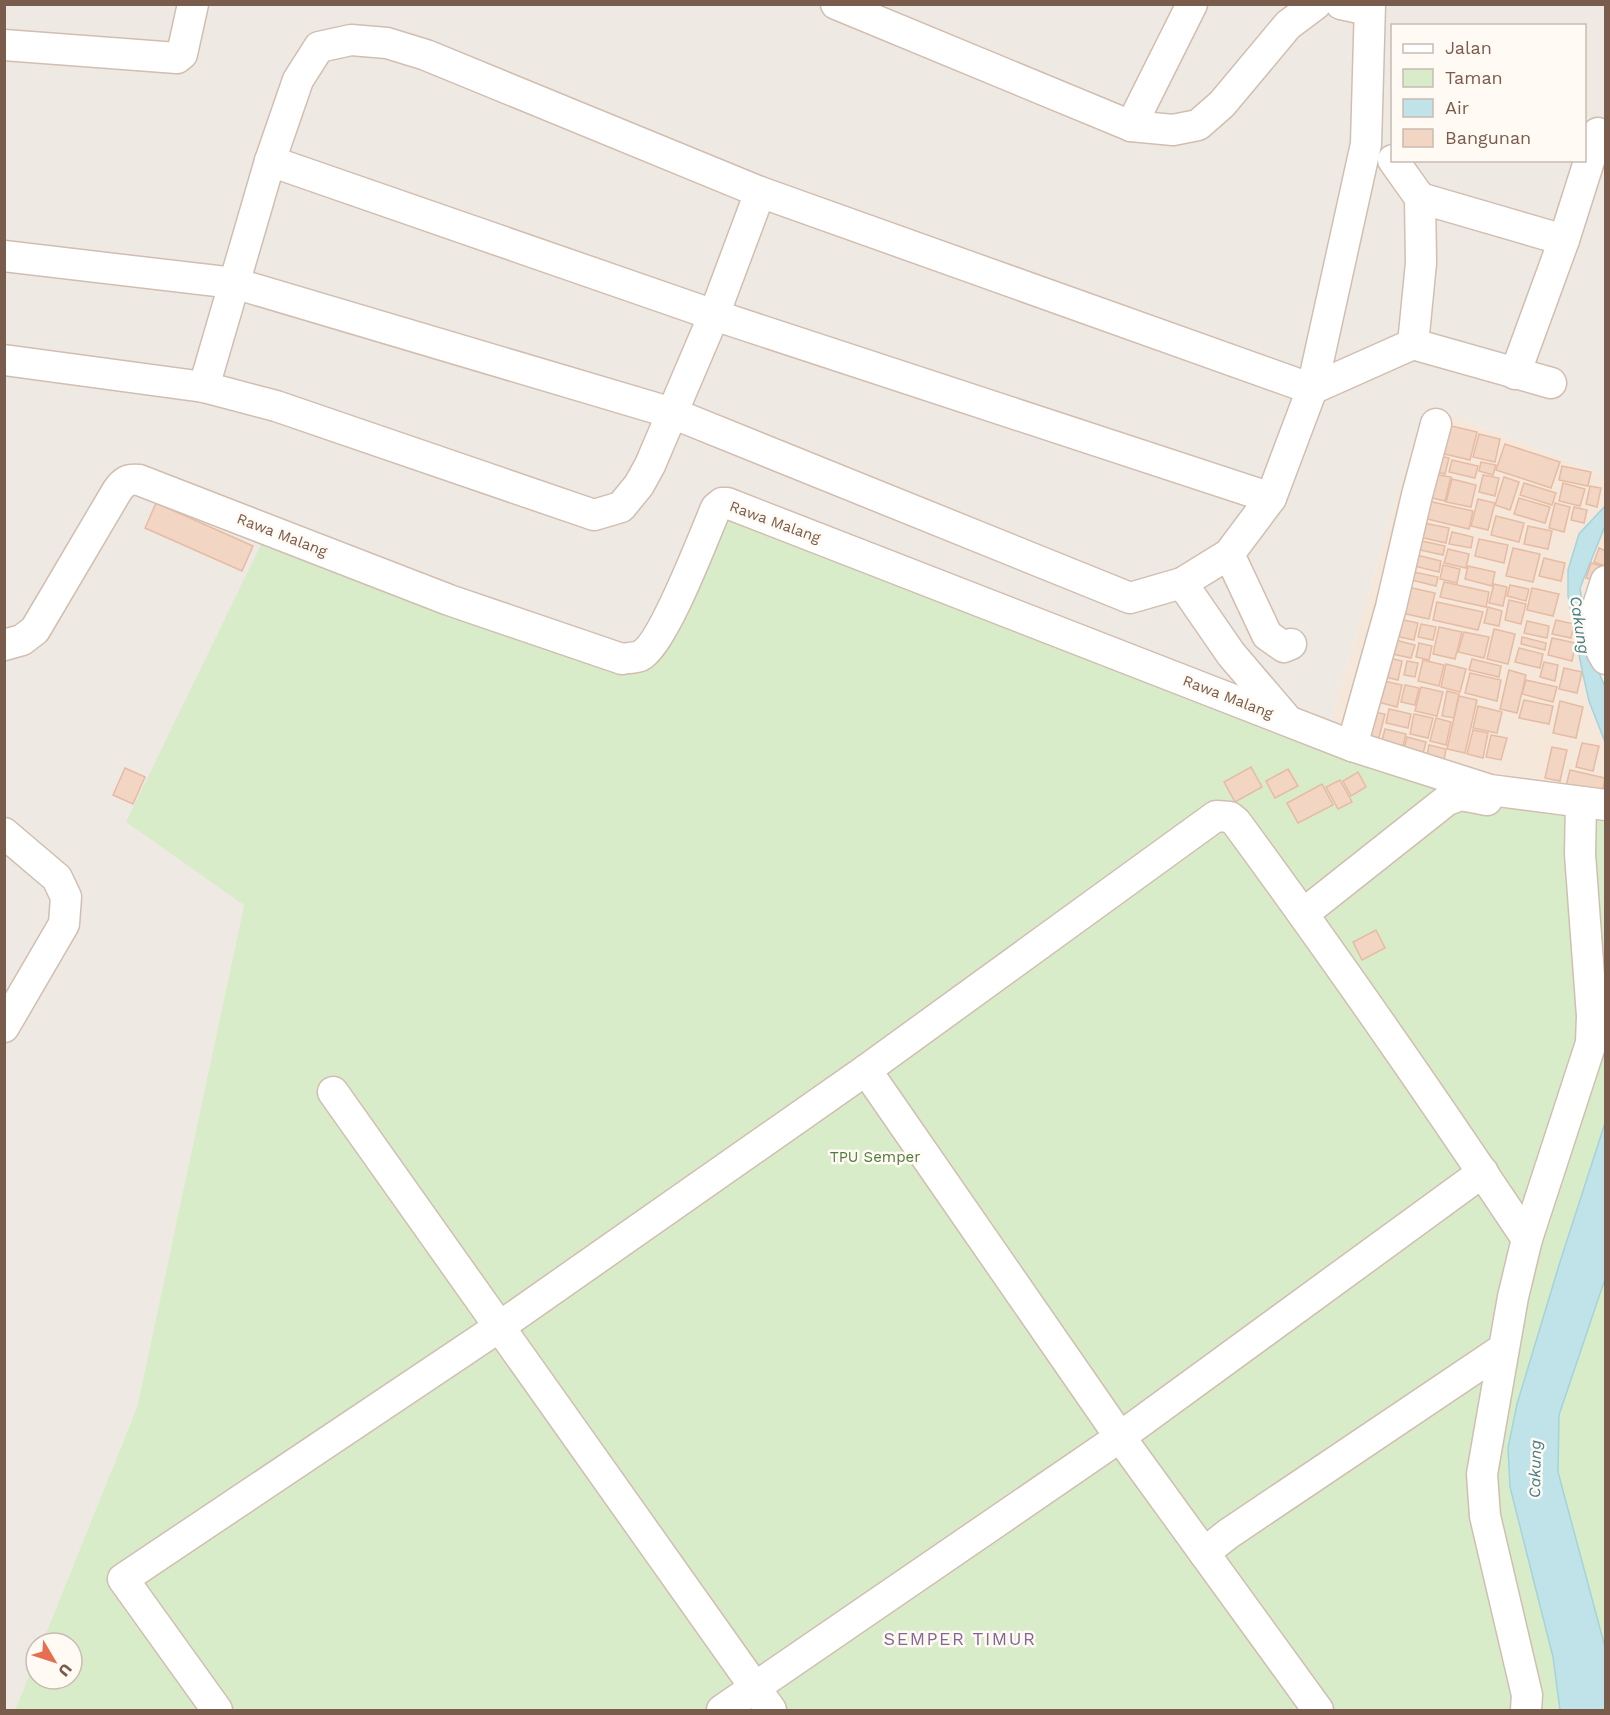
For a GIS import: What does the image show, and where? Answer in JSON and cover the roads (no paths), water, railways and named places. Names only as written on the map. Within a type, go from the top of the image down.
[{"type":"street","points":[[4,45],[177,58],[182,54],[193,4]]},
{"type":"street","points":[[836,4],[1131,126],[1173,130],[1198,126],[1222,104],[1288,25],[1316,4]]},
{"type":"street","points":[[1131,126],[1192,4]]},
{"type":"street","points":[[4,256],[234,283],[672,413],[1130,598],[1182,583],[1229,554],[1271,498],[1312,389],[1365,144],[1360,6]]},
{"type":"street","points":[[204,387],[270,161],[298,80],[319,47],[351,40],[387,43],[426,55],[760,192],[1312,389],[1413,344],[1515,374],[1551,382]]},
{"type":"street","points":[[1515,374],[1564,240],[1598,133]]},
{"type":"street","points":[[1365,144],[1391,157]]},
{"type":"street","points":[[270,161],[714,315],[1271,498]]},
{"type":"street","points":[[1394,162],[1420,198],[1421,263],[1413,344]]},
{"type":"street","points":[[4,360],[204,387],[276,406],[594,515],[621,507],[639,485],[650,465],[714,315],[760,192]]},
{"type":"street","points":[[1420,198],[1564,240]]},
{"type":"street","points":[[1352,746],[1436,424]]},
{"type":"street","name":"Rawa Malang","points":[[6,650],[35,630],[117,491],[124,482],[131,479],[150,484],[449,600],[622,658],[640,656],[650,647],[668,619],[716,508],[722,503],[790,526],[1352,746],[1490,790],[1593,808]]},
{"type":"street","points":[[1229,554],[1267,635],[1284,647],[1291,644]]},
{"type":"street","points":[[1605,581],[1594,618],[1605,659]]},
{"type":"street","points":[[1182,583],[1231,654],[1288,721]]},
{"type":"street","points":[[1303,914],[1454,796],[1515,805],[1593,808],[1582,900],[1592,1016],[1591,1043],[1527,1239],[1503,1349],[1482,1474],[1485,1516],[1519,1705]]},
{"type":"street","points":[[217,1710],[123,1580],[499,1327],[866,1070],[1216,816],[1230,817],[1236,822],[1303,914],[1527,1239]]},
{"type":"street","points":[[4,833],[57,878],[66,897],[64,924],[4,1027]]},
{"type":"street","points":[[866,1070],[1120,1437],[1318,1710]]},
{"type":"street","points":[[333,1092],[763,1699]]},
{"type":"street","points":[[722,1710],[763,1699],[1482,1172]]},
{"type":"street","points":[[1204,1553],[1503,1349]]},
{"type":"water","name":"Cakung","points":[[1605,506],[1605,526],[1580,588],[1589,648],[1605,687],[1605,742],[1589,701],[1582,670],[1568,596],[1568,570],[1579,534]]},
{"type":"water","name":"Cakung","points":[[1605,1123],[1605,1279],[1559,1415],[1558,1472],[1605,1647],[1605,1710],[1560,1710],[1553,1657],[1510,1487],[1508,1448],[1517,1404]]},
{"type":"district","name":"SEMPER TIMUR","points":[[960,1638]]},
{"type":"park label","name":"TPU Semper","points":[[875,1157]]}]
